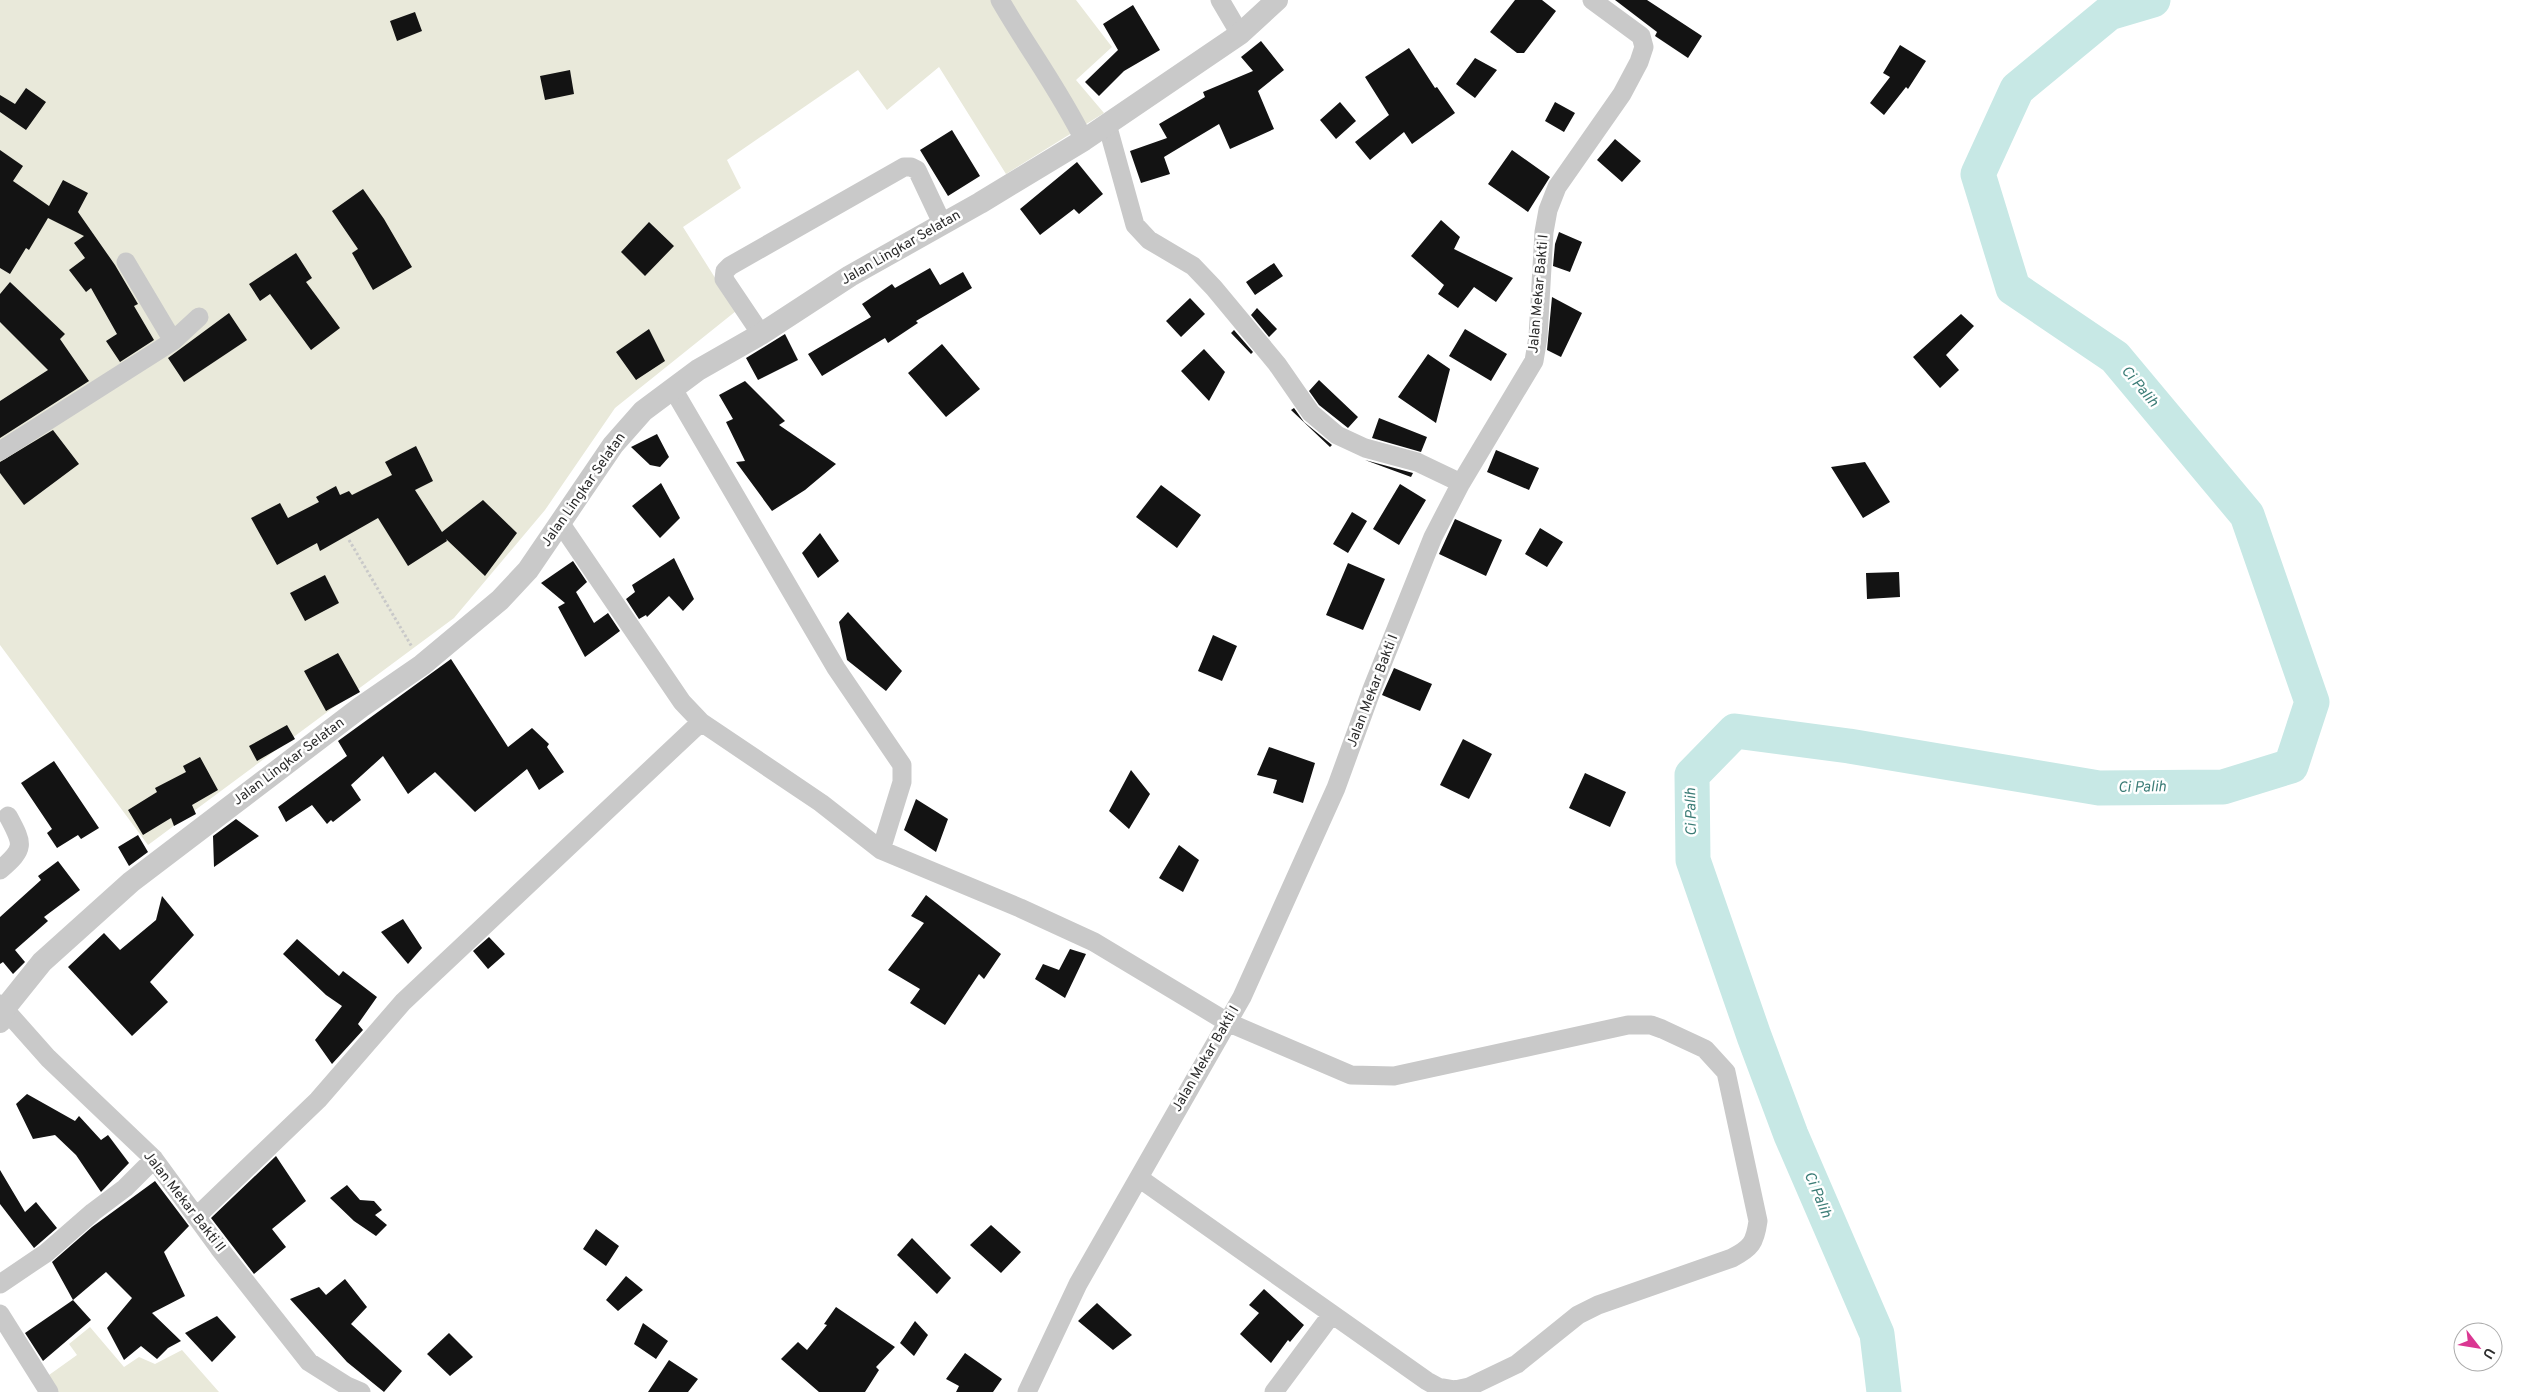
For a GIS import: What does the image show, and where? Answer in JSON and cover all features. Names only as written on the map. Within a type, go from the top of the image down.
[{"type":"street","points":[[1000,0],[1071,114],[1084,140]]},
{"type":"street","points":[[1220,0],[1240,34]]},
{"type":"street","name":"Jalan Lingkar Selatan","points":[[2,1011],[42,962],[131,882],[361,707],[422,665],[500,600],[528,570],[613,445],[643,411],[698,370],[761,334],[850,276],[1014,183],[1084,140],[1240,34],[1277,0]]},
{"type":"street","name":"Jalan Mekar Bakti I","points":[[1028,1392],[1036,1371],[1078,1284],[1227,1022],[1262,955],[1336,788],[1372,688],[1429,546],[1461,483],[1534,360],[1538,338],[1544,232],[1548,210],[1557,187],[1622,94],[1639,62],[1644,46],[1641,36],[1592,0]]},
{"type":"street","points":[[1107,124],[1135,225],[1149,240],[1193,266],[1214,288],[1277,364],[1310,413],[1337,435],[1364,448],[1417,462],[1461,483]]},
{"type":"street","points":[[761,334],[724,279],[725,271],[730,266],[904,167],[911,167],[917,170],[942,223]]},
{"type":"street","points":[[126,262],[173,341]]},
{"type":"street","points":[[0,451],[173,341],[199,317]]},
{"type":"street","points":[[673,389],[836,668],[902,765],[902,782],[880,850]]},
{"type":"street","points":[[561,524],[682,702],[701,722],[821,803],[880,850],[1020,908],[1094,942],[1227,1022],[1351,1075],[1394,1076],[1628,1025],[1651,1026],[1662,1029],[1705,1049],[1726,1072],[1758,1221],[1756,1236],[1749,1249],[1732,1258],[1598,1305],[1578,1316],[1517,1364],[1469,1387],[1455,1390],[1438,1387],[1426,1381],[1139,1178]]},
{"type":"street","points":[[196,1216],[318,1100],[403,1002],[701,722]]},
{"type":"street","points":[[0,870],[16,857],[21,848],[20,836],[3,814]]},
{"type":"street","name":"Jalan Mekar Bakti II","points":[[2,1011],[48,1058],[154,1159],[309,1362],[347,1386],[362,1392]]},
{"type":"street","points":[[0,1284],[46,1253],[92,1212],[125,1188],[154,1159]]},
{"type":"street","points":[[0,1314],[49,1392]]},
{"type":"street","points":[[1274,1392],[1332,1314]]},
{"type":"path","points":[[349,540],[422,665]]},
{"type":"shaded area","points":[[0,0],[1076,0],[1112,47],[1076,80],[1104,113],[1006,174],[939,67],[887,110],[858,70],[727,160],[741,188],[683,227],[736,311],[615,408],[545,510],[454,618],[148,845],[0,645]]},
{"type":"shaded area","points":[[90,1327],[124,1367],[139,1357],[155,1364],[182,1350],[219,1392],[49,1392],[42,1380],[77,1355],[69,1344]]},
{"type":"building","points":[[1515,0],[1542,0],[1556,11],[1524,53],[1517,53],[1490,32]]},
{"type":"building","points":[[1615,0],[1647,0],[1702,36],[1688,58],[1655,36],[1657,32]]},
{"type":"building","points":[[1133,5],[1160,50],[1124,71],[1099,96],[1085,82],[1118,50],[1103,24]]},
{"type":"building","points":[[415,12],[422,31],[397,41],[390,21]]},
{"type":"building","points":[[1261,41],[1284,70],[1258,91],[1274,129],[1230,149],[1219,124],[1164,157],[1170,174],[1141,183],[1130,151],[1167,138],[1159,124],[1205,97],[1203,92],[1253,71],[1241,57]]},
{"type":"building","points":[[1900,45],[1926,61],[1908,89],[1906,87],[1884,115],[1870,103],[1890,77],[1883,73]]},
{"type":"building","points":[[1409,48],[1435,88],[1437,87],[1455,113],[1412,144],[1404,132],[1370,160],[1355,142],[1389,115],[1365,77]]},
{"type":"building","points":[[1475,58],[1497,70],[1475,98],[1456,84]]},
{"type":"building","points":[[570,70],[574,94],[545,100],[540,76]]},
{"type":"building","points":[[26,88],[46,102],[26,130],[0,112],[0,95],[15,104]]},
{"type":"building","points":[[1340,102],[1356,121],[1336,139],[1320,120]]},
{"type":"building","points":[[1555,102],[1575,113],[1564,132],[1545,121]]},
{"type":"building","points":[[952,130],[980,176],[948,196],[920,150]]},
{"type":"building","points":[[1615,139],[1641,161],[1622,182],[1597,160]]},
{"type":"building","points":[[0,150],[23,166],[13,181],[49,206],[63,180],[88,193],[78,212],[115,265],[138,304],[134,306],[154,340],[120,362],[106,341],[117,334],[91,288],[86,292],[69,270],[85,258],[74,243],[84,236],[48,218],[29,250],[26,248],[10,274],[0,268]]},
{"type":"building","points":[[1512,150],[1550,177],[1528,212],[1488,184]]},
{"type":"building","points":[[1077,162],[1103,194],[1079,214],[1074,209],[1040,235],[1020,209]]},
{"type":"building","points":[[363,189],[384,219],[412,267],[373,290],[352,253],[358,249],[332,211]]},
{"type":"building","points":[[1441,220],[1460,237],[1454,249],[1513,278],[1496,302],[1474,287],[1458,308],[1438,294],[1444,285],[1411,256]]},
{"type":"building","points":[[649,222],[674,246],[645,276],[621,252]]},
{"type":"building","points":[[1559,232],[1582,242],[1570,272],[1553,266],[1555,244]]},
{"type":"building","points":[[296,253],[312,278],[306,282],[340,328],[311,350],[270,294],[260,301],[249,284]]},
{"type":"building","points":[[1274,263],[1283,276],[1255,295],[1246,282]]},
{"type":"building","points":[[930,268],[940,285],[963,272],[972,288],[916,321],[918,323],[888,343],[885,338],[822,376],[808,354],[871,317],[862,304],[892,284],[895,288]]},
{"type":"building","points":[[10,282],[65,334],[60,339],[89,381],[0,438],[0,401],[48,370],[0,322],[0,294]]},
{"type":"building","points":[[1552,297],[1582,313],[1561,357],[1547,350]]},
{"type":"building","points":[[1190,298],[1205,314],[1181,337],[1166,321]]},
{"type":"building","points":[[1257,308],[1277,329],[1269,337],[1251,315]]},
{"type":"building","points":[[229,313],[247,340],[184,382],[168,358]]},
{"type":"building","points":[[1961,314],[1974,326],[1946,355],[1959,370],[1940,388],[1913,357]]},
{"type":"building","points":[[649,329],[665,361],[636,380],[616,352]]},
{"type":"building","points":[[1465,329],[1507,354],[1491,381],[1449,356]]},
{"type":"building","points":[[1234,330],[1253,352],[1251,354],[1231,333]]},
{"type":"building","points":[[785,334],[798,360],[758,380],[746,358]]},
{"type":"building","points":[[942,344],[980,389],[946,417],[908,373]]},
{"type":"building","points":[[1204,349],[1225,372],[1209,401],[1181,371]]},
{"type":"building","points":[[1428,354],[1450,369],[1436,423],[1398,397]]},
{"type":"building","points":[[1319,380],[1358,417],[1348,428],[1319,405],[1309,391]]},
{"type":"building","points":[[745,381],[785,421],[779,425],[836,464],[805,490],[772,511],[736,462],[745,461],[726,422],[733,419],[719,395]]},
{"type":"building","points":[[1294,408],[1304,422],[1332,445],[1330,447],[1291,410]]},
{"type":"building","points":[[1379,418],[1427,437],[1421,452],[1372,438]]},
{"type":"building","points":[[53,430],[79,464],[24,505],[0,473],[0,462]]},
{"type":"building","points":[[657,434],[669,457],[660,467],[650,465],[631,447]]},
{"type":"building","points":[[416,446],[433,481],[415,490],[442,532],[483,500],[517,533],[485,576],[446,539],[447,541],[408,566],[378,518],[320,551],[317,543],[277,565],[251,518],[280,503],[288,518],[319,502],[316,497],[336,486],[340,495],[349,491],[352,495],[392,475],[385,462]]},
{"type":"building","points":[[1496,450],[1539,468],[1529,490],[1487,472]]},
{"type":"building","points":[[1365,460],[1413,473],[1411,477]]},
{"type":"building","points":[[1865,462],[1890,502],[1863,518],[1831,467]]},
{"type":"building","points":[[661,483],[680,518],[660,538],[632,506]]},
{"type":"building","points":[[1400,484],[1426,500],[1399,545],[1373,529]]},
{"type":"building","points":[[1161,485],[1201,515],[1177,548],[1136,517]]},
{"type":"building","points":[[1352,512],[1367,521],[1348,553],[1333,544]]},
{"type":"building","points":[[1455,519],[1502,540],[1486,576],[1439,554]]},
{"type":"building","points":[[1540,528],[1563,542],[1547,567],[1525,554]]},
{"type":"building","points":[[820,533],[839,561],[818,578],[802,553]]},
{"type":"building","points":[[674,558],[694,599],[683,611],[669,596],[647,617],[646,615],[639,619],[626,599],[635,592],[632,585]]},
{"type":"building","points":[[573,561],[587,582],[576,592],[594,623],[608,613],[620,631],[585,657],[558,607],[565,603],[541,583]]},
{"type":"building","points":[[1348,563],[1385,579],[1363,630],[1326,615]]},
{"type":"building","points":[[1899,572],[1900,597],[1867,599],[1866,573]]},
{"type":"building","points":[[325,575],[339,603],[305,621],[290,593]]},
{"type":"building","points":[[848,612],[902,671],[886,691],[847,660],[839,622]]},
{"type":"building","points":[[1213,635],[1237,646],[1222,681],[1198,671]]},
{"type":"building","points":[[338,653],[360,692],[326,711],[304,671]]},
{"type":"building","points":[[451,659],[508,747],[532,728],[549,744],[547,747],[564,772],[539,790],[527,769],[475,812],[435,772],[408,794],[383,756],[351,785],[361,800],[333,822],[331,820],[327,824],[312,805],[286,822],[278,807],[347,756],[338,741]]},
{"type":"building","points":[[1394,668],[1432,684],[1420,711],[1382,695]]},
{"type":"building","points":[[287,725],[295,739],[257,761],[249,746]]},
{"type":"building","points":[[1463,739],[1492,754],[1469,799],[1440,785]]},
{"type":"building","points":[[1269,747],[1315,763],[1303,803],[1273,793],[1277,780],[1257,775]]},
{"type":"building","points":[[200,757],[218,790],[192,805],[196,814],[174,826],[171,818],[143,835],[128,810],[157,792],[155,788],[186,772],[183,766]]},
{"type":"building","points":[[54,761],[99,828],[81,839],[78,835],[57,848],[47,833],[52,829],[21,783]]},
{"type":"building","points":[[1131,770],[1150,794],[1129,829],[1109,811]]},
{"type":"building","points":[[1585,773],[1626,792],[1610,827],[1569,808]]},
{"type":"building","points":[[916,799],[948,819],[936,852],[904,830]]},
{"type":"building","points":[[236,819],[259,836],[214,867],[213,836]]},
{"type":"building","points":[[138,835],[148,852],[129,866],[118,847]]},
{"type":"building","points":[[1179,845],[1199,860],[1183,892],[1159,878]]},
{"type":"building","points":[[58,861],[80,890],[44,917],[48,921],[15,950],[25,962],[13,974],[3,962],[0,964],[0,917],[41,880],[38,876]]},
{"type":"building","points":[[926,895],[1001,954],[984,979],[979,974],[945,1025],[910,1003],[920,989],[888,970],[924,923],[911,916]]},
{"type":"building","points":[[162,896],[194,935],[150,982],[168,1002],[132,1036],[68,967],[104,933],[120,950],[156,920]]},
{"type":"building","points":[[403,919],[422,948],[408,964],[381,932]]},
{"type":"building","points":[[489,937],[505,954],[488,969],[473,951]]},
{"type":"building","points":[[297,939],[339,976],[343,971],[377,997],[358,1024],[363,1030],[332,1064],[315,1040],[342,1006],[326,995],[283,954]]},
{"type":"building","points":[[1070,949],[1086,954],[1065,998],[1035,979],[1043,964],[1059,970]]},
{"type":"building","points":[[27,1094],[75,1121],[79,1116],[101,1140],[108,1135],[129,1163],[101,1192],[76,1155],[55,1135],[33,1139],[16,1104]]},
{"type":"building","points":[[276,1156],[306,1201],[272,1229],[286,1247],[254,1274],[211,1218]]},
{"type":"building","points":[[0,1170],[25,1212],[36,1202],[57,1228],[34,1248],[0,1204]]},
{"type":"building","points":[[155,1181],[189,1226],[164,1252],[185,1296],[152,1313],[181,1341],[168,1348],[157,1359],[141,1346],[124,1360],[107,1328],[132,1298],[106,1272],[73,1300],[52,1262],[92,1227]]},
{"type":"building","points":[[347,1185],[360,1200],[374,1201],[382,1210],[375,1215],[387,1225],[376,1236],[354,1221],[330,1198]]},
{"type":"building","points":[[991,1225],[1021,1252],[1001,1273],[970,1245]]},
{"type":"building","points":[[596,1229],[619,1246],[606,1266],[583,1249]]},
{"type":"building","points":[[912,1238],[951,1278],[937,1294],[897,1255]]},
{"type":"building","points":[[626,1276],[643,1290],[618,1311],[606,1300]]},
{"type":"building","points":[[345,1279],[367,1307],[351,1324],[402,1371],[384,1392],[347,1362],[290,1299],[319,1287],[326,1295]]},
{"type":"building","points":[[1264,1289],[1304,1325],[1290,1342],[1288,1340],[1271,1363],[1240,1334],[1259,1313],[1249,1305]]},
{"type":"building","points":[[73,1300],[91,1320],[43,1361],[25,1333]]},
{"type":"building","points":[[1097,1303],[1132,1335],[1113,1350],[1078,1321]]},
{"type":"building","points":[[836,1307],[895,1347],[876,1367],[879,1370],[865,1392],[819,1392],[781,1359],[798,1342],[807,1350],[827,1325],[824,1324]]},
{"type":"building","points":[[217,1316],[236,1337],[212,1362],[185,1333]]},
{"type":"building","points":[[915,1321],[928,1335],[914,1356],[900,1343]]},
{"type":"building","points":[[643,1323],[668,1341],[656,1359],[634,1344]]},
{"type":"building","points":[[449,1333],[473,1357],[450,1376],[427,1354]]},
{"type":"building","points":[[965,1353],[1002,1379],[993,1392],[956,1392],[959,1386],[946,1379]]},
{"type":"building","points":[[669,1360],[698,1379],[688,1392],[648,1392]]},
{"type":"waterway","name":"Ci Palih","points":[[1884,1392],[1877,1334],[1791,1135],[1754,1036],[1693,860],[1692,775],[1735,731],[1849,746],[2099,788],[2223,787],[2291,766],[2312,702],[2247,515],[2115,357],[2013,288],[1978,174],[2017,89],[2109,13],[2153,0]]}]
